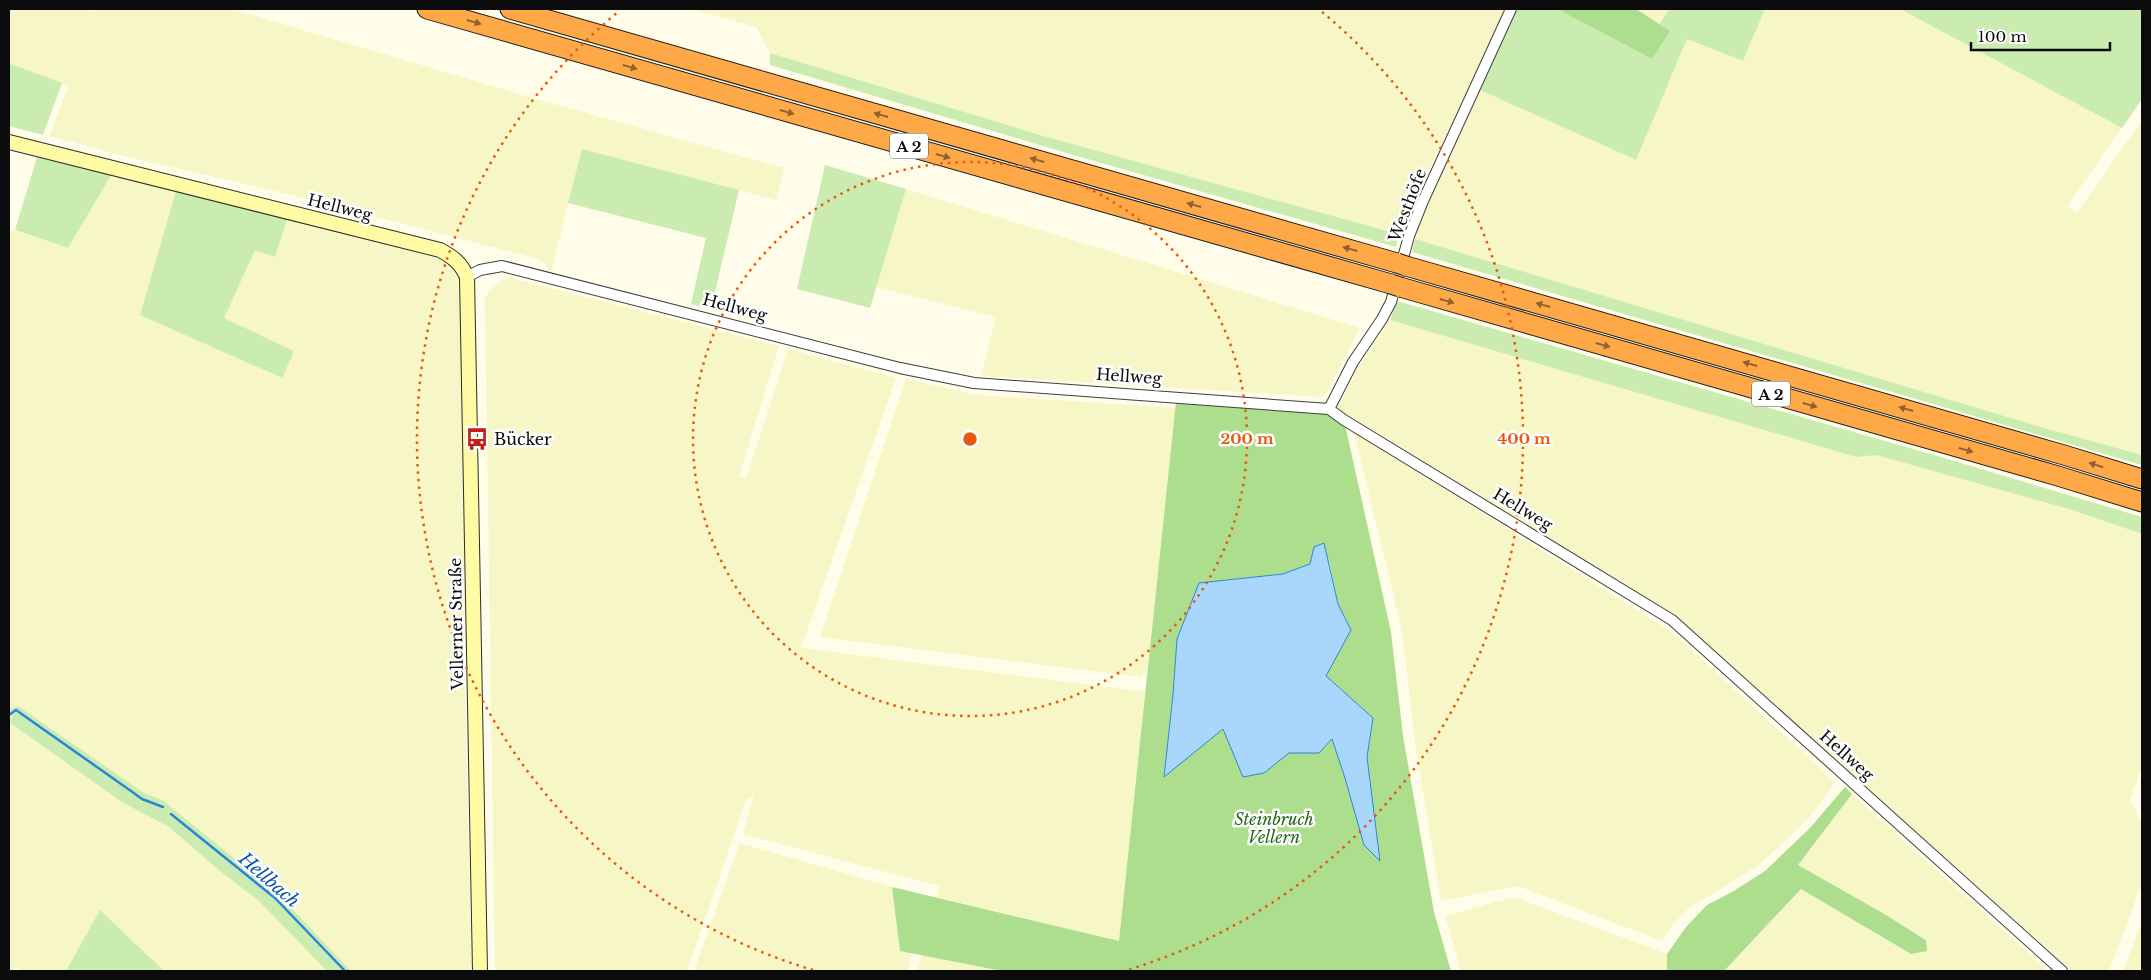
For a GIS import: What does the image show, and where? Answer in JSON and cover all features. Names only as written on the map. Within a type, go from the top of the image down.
[{"type":"highway","name":"A 2","points":[[427,9],[2058,476],[2142,502]]},
{"type":"highway","name":"A 2","points":[[510,9],[1402,264],[2142,479]]},
{"type":"main road","name":"Hellweg","points":[[9,142],[440,250],[454,257],[467,277]]},
{"type":"main road","name":"Vellerner Straße","points":[[467,277],[480,971]]},
{"type":"street","name":"Westhöfe","points":[[1329,409],[1353,362],[1391,302],[1410,236],[1423,201],[1511,9]]},
{"type":"street","name":"Hellweg","points":[[467,277],[480,270],[502,266],[900,368],[974,382],[1329,409],[1344,420],[1672,620],[2062,971]]},
{"type":"green space","points":[[9,9],[88,9],[96,12],[97,9],[231,9],[536,99],[784,168],[776,200],[582,149],[551,274],[545,264],[535,258],[276,191],[128,157],[50,136],[68,86],[11,64],[9,69]]},
{"type":"green space","points":[[691,9],[1507,9],[1398,234],[1040,135],[770,53],[756,27]]},
{"type":"green space","points":[[1517,9],[1557,9],[1652,59],[1669,31],[1659,25],[1669,9],[1765,9],[1743,61],[1687,39],[1636,160],[1480,90]]},
{"type":"green space","points":[[1557,9],[1636,9],[1670,31],[1652,59]]},
{"type":"green space","points":[[1636,9],[1669,9],[1659,25]]},
{"type":"green space","points":[[1765,9],[1900,9],[2122,128],[2067,206],[2077,213],[2142,120],[2142,455],[2037,426],[1415,239],[1428,205],[1480,90],[1635,160],[1687,39],[1743,61]]},
{"type":"green space","points":[[1900,9],[2142,9],[2142,99],[2122,128]]},
{"type":"green space","points":[[770,53],[1040,135],[1398,234],[1396,247],[1077,156],[770,65]]},
{"type":"green space","points":[[11,64],[62,83],[43,135],[9,126],[9,69]]},
{"type":"green space","points":[[582,149],[739,190],[711,309],[691,304],[706,238],[568,203]]},
{"type":"green space","points":[[38,154],[112,174],[68,248],[15,230]]},
{"type":"green space","points":[[825,165],[906,189],[870,308],[797,289]]},
{"type":"green space","points":[[112,174],[176,191],[140,315],[281,378],[294,351],[223,318],[255,249],[275,256],[288,217],[450,262],[458,271],[460,284],[468,615],[464,650],[472,971],[164,971],[100,910],[66,971],[22,971],[16,967],[13,971],[9,971],[9,229],[68,248]]},
{"type":"green space","points":[[906,189],[1360,328],[1324,397],[981,376],[996,317],[876,287]]},
{"type":"green space","points":[[176,191],[288,217],[275,257],[255,250],[224,318],[294,351],[282,378],[140,315]]},
{"type":"green space","points":[[1415,239],[2037,426],[2142,455],[2142,465],[1412,252]]},
{"type":"green space","points":[[506,277],[779,346],[739,476],[746,479],[788,349],[896,378],[801,648],[1145,692],[1119,941],[937,897],[939,886],[743,834],[754,795],[746,800],[687,971],[495,971],[485,298],[489,291]]},
{"type":"green space","points":[[1397,301],[1951,460],[2142,517],[2142,534],[2072,510],[1876,455],[1856,457],[1390,320]]},
{"type":"green space","points":[[1390,320],[1856,457],[1876,455],[2072,510],[2142,534],[2142,765],[2130,800],[2142,823],[2142,883],[2109,971],[2072,971],[1675,615],[1337,408],[1364,358]]},
{"type":"green space","points":[[906,379],[977,395],[1176,408],[1147,670],[1141,677],[820,637]]},
{"type":"green space","name":"Steinbruch Vellern","points":[[1176,402],[1329,409],[1344,420],[1391,632],[1403,736],[1434,912],[1451,971],[1002,971],[900,951],[892,887],[1119,941]],"holes":[[[1314,547],[1329,561],[1338,604],[1351,630],[1326,676],[1373,718],[1367,757],[1370,783],[1345,778],[1332,739],[1319,753],[1289,753],[1264,773],[1243,777],[1223,729],[1164,776],[1177,639],[1199,583],[1283,574],[1310,564]]]},
{"type":"green space","points":[[1354,432],[1673,633],[1835,782],[1808,819],[1759,865],[1688,909],[1672,925],[1662,941],[1518,886],[1441,901],[1416,750],[1402,631]]},
{"type":"green space","points":[[18,706],[144,793],[162,800],[276,892],[351,971],[327,971],[258,900],[220,871],[169,827],[122,802],[9,722],[13,716],[9,714],[9,710]]},
{"type":"green space","points":[[1845,787],[1852,794],[1798,865],[1926,940],[1927,951],[1911,954],[1801,889],[1724,971],[1667,971],[1667,954],[1686,927],[1707,905],[1765,871],[1810,828]]},
{"type":"green space","points":[[1852,794],[2048,971],[1724,971],[1801,889],[1910,954],[1927,951],[1926,939],[1798,865]]},
{"type":"green space","points":[[740,843],[892,887],[900,951],[912,953],[907,971],[694,971]]},
{"type":"green space","points":[[1514,897],[1667,954],[1667,971],[1461,971],[1445,916]]},
{"type":"green space","points":[[100,910],[164,971],[66,971]]},
{"type":"green space","points":[[2142,921],[2142,971],[2123,971]]},
{"type":"green space","points":[[922,955],[1002,971],[917,971]]},
{"type":"water","points":[[1324,543],[1338,604],[1351,630],[1326,676],[1373,718],[1367,757],[1380,861],[1364,845],[1332,739],[1319,753],[1289,753],[1264,773],[1243,777],[1223,729],[1164,777],[1177,639],[1199,583],[1283,574],[1310,564],[1314,547]]},
{"type":"waterway","name":"Hellbach","points":[[9,715],[16,710],[142,799],[163,807]]},
{"type":"waterway","name":"Hellbach","points":[[171,814],[275,898],[345,971]]},
{"type":"place","name":"Bücker","points":[[477,439]]}]
